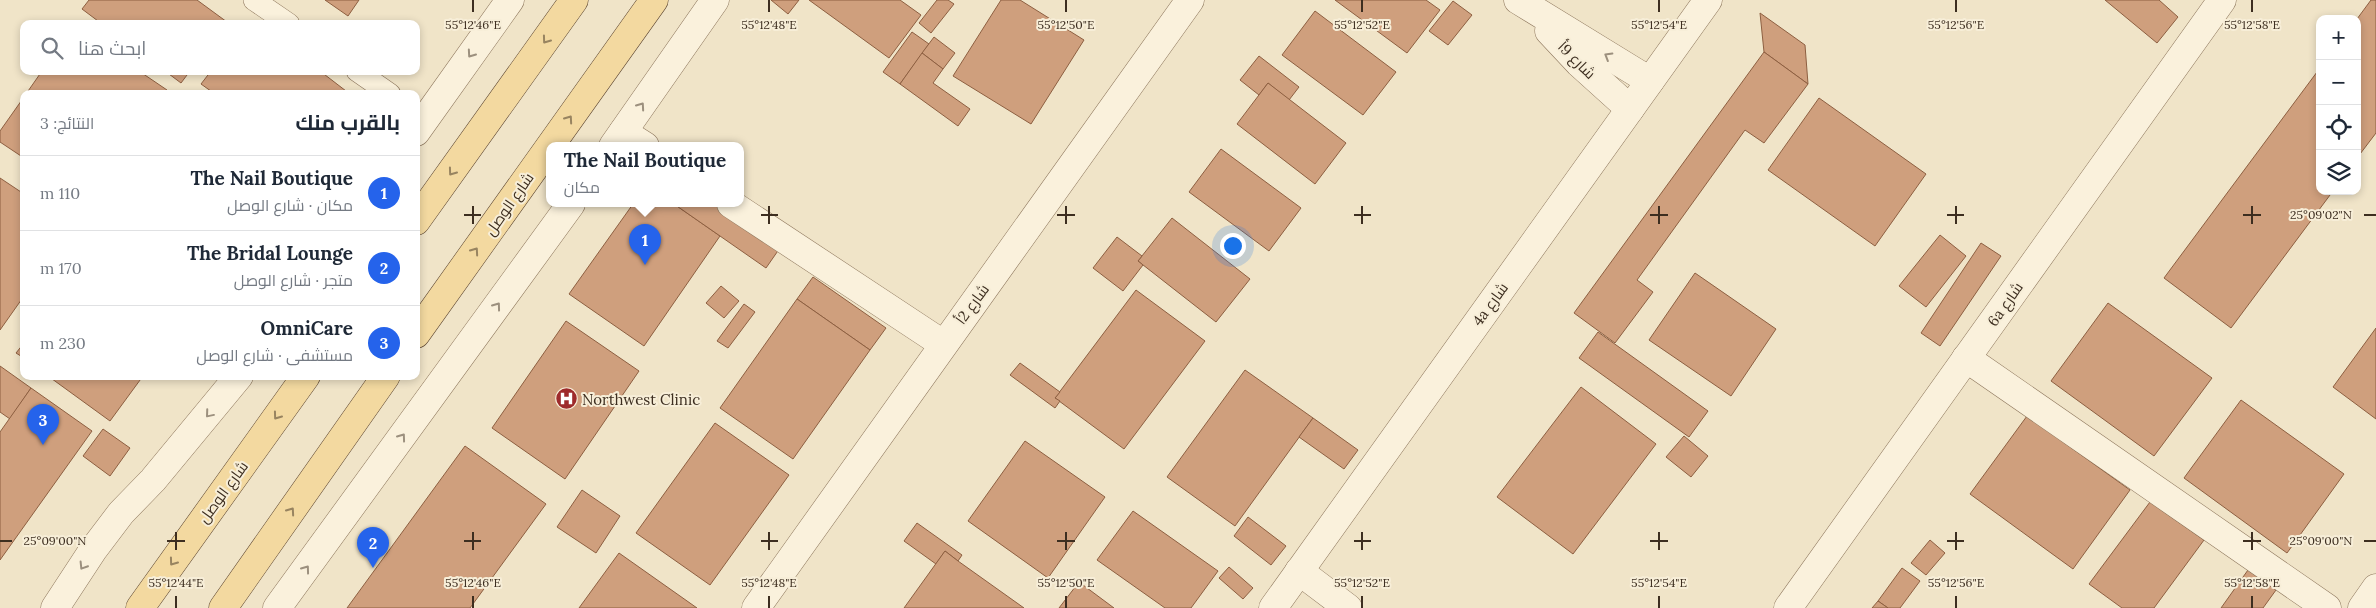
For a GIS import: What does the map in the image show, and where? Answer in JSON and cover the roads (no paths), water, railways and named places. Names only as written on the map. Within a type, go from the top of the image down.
[{"type":"main road","points":[[420,215],[574,0]]},
{"type":"main road","name":"شارع الوصل","points":[[553,142],[654,0]]},
{"type":"main road","name":"شارع الوصل","points":[[420,328],[546,152]]},
{"type":"main road","name":"شارع الوصل","points":[[140,608],[303,380]]},
{"type":"main road","points":[[223,608],[383,380]]},
{"type":"street","points":[[420,120],[510,0]]},
{"type":"street","points":[[627,142],[715,0]]},
{"type":"street","name":"شارع 2أ","points":[[756,608],[1190,0]]},
{"type":"street","name":"4a شارع","points":[[1285,604],[1299,571],[1708,0]]},
{"type":"street","name":"6a شارع","points":[[1788,608],[2222,0]]},
{"type":"street","name":"شارع 9أ","points":[[1523,4],[1650,81]]},
{"type":"street","name":"شارع 9أ","points":[[1523,4],[1580,63],[1630,109]]},
{"type":"street","points":[[277,608],[569,207]]},
{"type":"street","points":[[736,207],[943,344]]},
{"type":"street","points":[[1966,358],[2327,608]]},
{"type":"street","points":[[55,608],[93,550],[121,513],[153,480],[237,380]]},
{"type":"street","points":[[1299,571],[1348,608]]},
{"type":"street","points":[[2362,608],[2376,588]]},
{"type":"lane","points":[[254,0],[283,20]]},
{"type":"lane","points":[[363,75],[384,90]]},
{"type":"place","name":"The Nail Boutique","points":[[645,265]]},
{"type":"place","name":"Northwest Clinic","points":[[566,399]]},
{"type":"place","name":"OmniCare","points":[[43,445]]},
{"type":"place","name":"The Bridal Lounge","points":[[373,568]]}]
